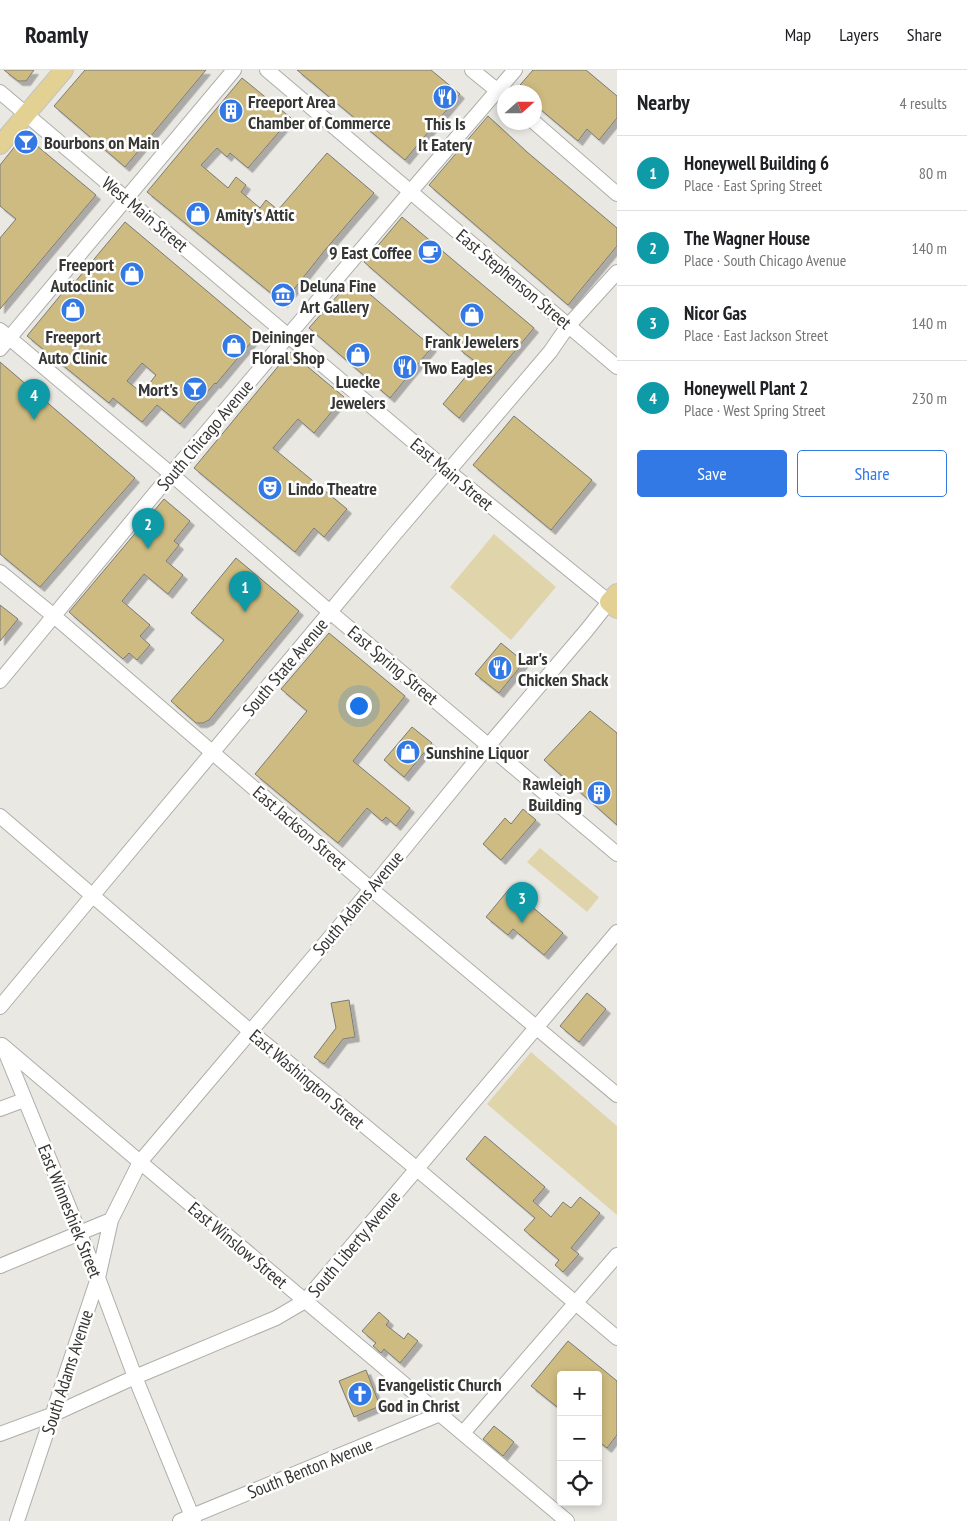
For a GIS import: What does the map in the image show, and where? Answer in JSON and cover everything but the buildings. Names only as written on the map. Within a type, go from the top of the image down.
[{"type":"main road","points":[[0,145],[64,70]]},
{"type":"street","points":[[0,349],[5,334],[127,198],[234,70]]},
{"type":"street","name":"East Stephenson Street","points":[[267,70],[617,367]]},
{"type":"street","points":[[472,70],[497,91]]},
{"type":"street","name":"South Chicago Avenue","points":[[507,85],[516,70]]},
{"type":"street","name":"West Main Street","points":[[0,92],[289,337]]},
{"type":"street","name":"South Chicago Avenue","points":[[0,681],[171,474],[411,191],[497,98]]},
{"type":"street","points":[[542,129],[617,194]]},
{"type":"street","name":"South State Avenue","points":[[0,1007],[393,536],[550,352],[568,326],[617,272]]},
{"type":"street","name":"East Spring Street","points":[[5,334],[617,854]]},
{"type":"street","name":"East Main Street","points":[[289,337],[448,471],[614,602]]},
{"type":"street","name":"East Jackson Street","points":[[0,572],[54,616],[371,889],[617,1095]]},
{"type":"street","name":"South Adams Avenue","points":[[17,1521],[98,1278],[111,1220],[140,1162],[371,889],[488,746],[586,631],[614,602]]},
{"type":"street","name":"East Washington Street","points":[[0,816],[250,1031],[617,1338]]},
{"type":"street","name":"South Liberty Avenue","points":[[0,1434],[54,1414],[135,1377],[276,1318],[305,1301],[617,932]]},
{"type":"street","name":"East Winslow Street","points":[[1,1044],[567,1521]]},
{"type":"street","name":"East Winneshiek Street","points":[[1,1044],[98,1278],[189,1520]]},
{"type":"street","points":[[0,1110],[24,1100]]},
{"type":"street","points":[[0,1266],[111,1220]]},
{"type":"street","points":[[463,1433],[617,1255]]},
{"type":"street","name":"South Benton Avenue","points":[[189,1520],[440,1414]]},
{"type":"shaded area","points":[[494,534],[556,587],[511,640],[450,587]]},
{"type":"shaded area","points":[[540,848],[599,897],[587,912],[527,862]]},
{"type":"shaded area","points":[[531,1052],[617,1126],[617,1215],[487,1104]]},
{"type":"place","name":"This Is It Eatery","points":[[445,97]]},
{"type":"place","name":"Freeport Area Chamber of Commerce","points":[[231,111]]},
{"type":"place","name":"Bourbons on Main","points":[[26,142]]},
{"type":"place","name":"Amity's Attic","points":[[198,214]]},
{"type":"place","name":"9 East Coffee","points":[[430,252]]},
{"type":"place","name":"Freeport Autoclinic","points":[[132,274]]},
{"type":"place","name":"Deluna Fine Art Gallery","points":[[283,295]]},
{"type":"place","name":"Freeport Auto Clinic","points":[[73,310]]},
{"type":"place","name":"Frank Jewelers","points":[[472,315]]},
{"type":"place","name":"Deininger Floral Shop","points":[[234,346]]},
{"type":"place","name":"Luecke Jewelers","points":[[358,355]]},
{"type":"place","name":"Two Eagles","points":[[405,367]]},
{"type":"place","name":"Mort's","points":[[195,389]]},
{"type":"place","name":"Honeywell Plant 2","points":[[34,420]]},
{"type":"place","name":"Lindo Theatre","points":[[270,488]]},
{"type":"place","name":"The Wagner House","points":[[148,549]]},
{"type":"place","name":"Honeywell Building 6","points":[[245,612]]},
{"type":"place","name":"Lar's Chicken Shack","points":[[500,668]]},
{"type":"place","name":"Sunshine Liquor","points":[[408,752]]},
{"type":"place","name":"Rawleigh Building","points":[[599,793]]},
{"type":"place","name":"Nicor Gas","points":[[522,923]]},
{"type":"place","name":"Evangelistic Church God in Christ","points":[[360,1394]]}]
